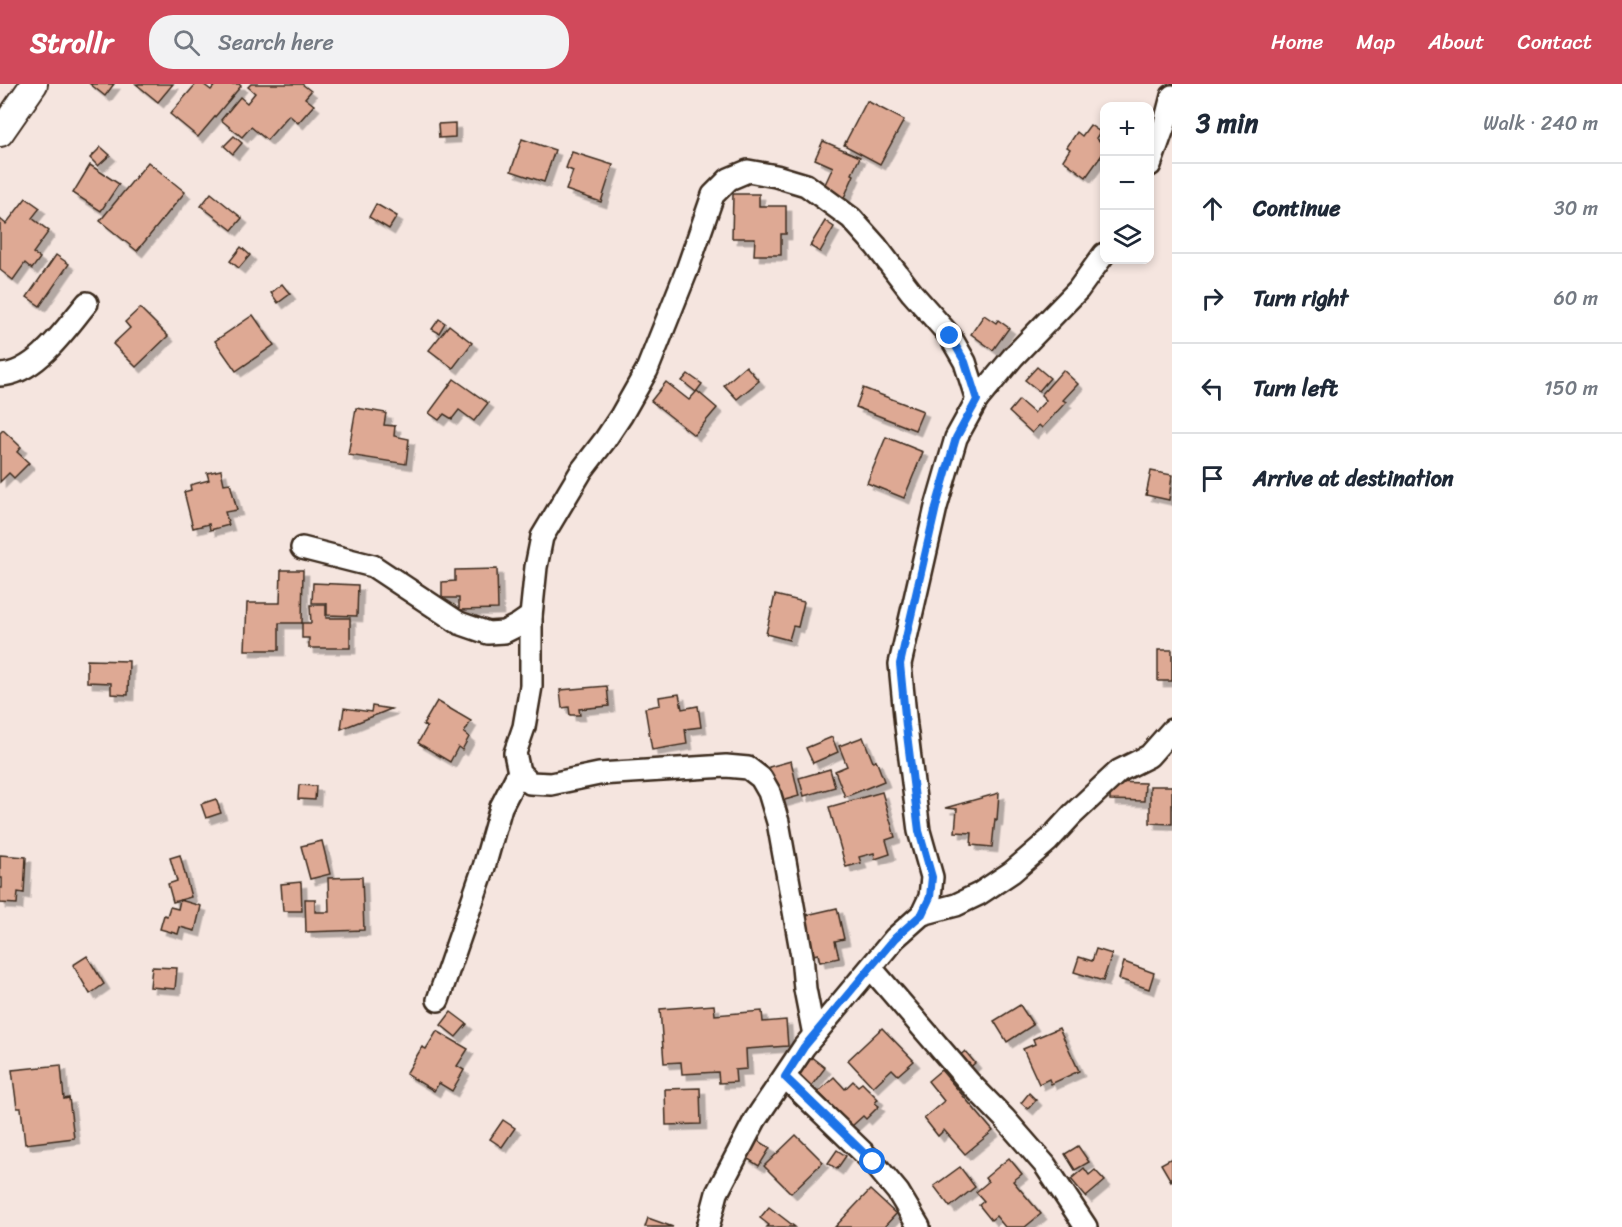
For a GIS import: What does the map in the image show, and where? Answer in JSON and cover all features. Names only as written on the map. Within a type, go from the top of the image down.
[{"type":"street","points":[[0,133],[34,84]]},
{"type":"street","points":[[1152,156],[1172,96]]},
{"type":"street","points":[[814,1035],[778,822],[770,792],[761,778],[748,768],[726,766],[599,774],[551,784],[530,783],[519,772],[514,753],[524,727],[531,686],[531,616],[536,567],[542,537],[582,470],[621,416],[647,370],[687,270],[713,195],[729,179],[748,171],[777,176],[807,185],[851,218],[950,336],[965,362],[977,400]]},
{"type":"street","points":[[708,1227],[717,1193],[755,1120],[804,1047],[895,938],[922,914],[930,897],[932,877],[919,831],[900,664],[936,507],[956,438],[977,400],[1013,357],[1078,290],[1100,260]]},
{"type":"street","points":[[0,375],[9,375],[41,356],[87,303]]},
{"type":"street","points":[[303,548],[373,566],[459,623],[488,633],[504,632],[518,626],[531,616]]},
{"type":"street","points":[[922,914],[956,904],[979,894],[1012,872],[1048,841],[1119,771],[1149,756],[1172,730]]},
{"type":"street","points":[[438,1000],[484,867],[501,807],[519,772]]},
{"type":"street","points":[[870,968],[1045,1165],[1086,1227]]},
{"type":"street","points":[[785,1077],[873,1162],[898,1192],[920,1227]]},
{"type":"building","points":[[90,84],[114,84],[105,96]]},
{"type":"building","points":[[136,84],[173,84],[158,102]]},
{"type":"building","points":[[196,84],[203,84],[211,90],[216,84],[239,84],[241,86],[198,137],[170,114]]},
{"type":"building","points":[[251,84],[302,84],[311,91],[305,98],[314,105],[298,123],[289,115],[267,140],[251,127],[242,137],[221,120],[240,97],[247,103],[255,93],[248,87]]},
{"type":"building","points":[[867,101],[904,120],[880,164],[844,145]]},
{"type":"building","points":[[455,123],[455,137],[439,138],[438,124]]},
{"type":"building","points":[[1090,125],[1100,132],[1096,138],[1100,142],[1100,158],[1086,177],[1063,160],[1070,149],[1067,147],[1077,132],[1082,136]]},
{"type":"building","points":[[234,136],[242,143],[233,154],[224,146]]},
{"type":"building","points":[[522,139],[555,150],[544,182],[511,171]]},
{"type":"building","points":[[823,141],[860,157],[842,202],[821,193],[833,167],[815,159]]},
{"type":"building","points":[[101,147],[110,155],[98,166],[90,158]]},
{"type":"building","points":[[572,152],[613,165],[601,202],[566,190],[573,171],[566,168]]},
{"type":"building","points":[[148,162],[185,192],[137,251],[100,221]]},
{"type":"building","points":[[90,165],[119,184],[101,211],[73,193]]},
{"type":"building","points":[[211,193],[242,218],[232,230],[201,206]]},
{"type":"building","points":[[733,194],[759,194],[759,206],[786,206],[786,234],[781,234],[781,255],[754,255],[755,238],[732,238]]},
{"type":"building","points":[[26,198],[40,208],[32,218],[49,231],[33,253],[40,258],[32,269],[25,263],[13,280],[0,270],[0,219],[6,224]]},
{"type":"building","points":[[376,204],[397,216],[389,229],[369,217]]},
{"type":"building","points":[[825,221],[834,227],[820,252],[810,246]]},
{"type":"building","points":[[241,247],[250,255],[239,268],[230,261]]},
{"type":"building","points":[[56,255],[69,264],[40,306],[27,297]]},
{"type":"building","points":[[282,284],[290,294],[278,303],[271,293]]},
{"type":"building","points":[[140,308],[168,336],[136,367],[113,344],[130,328],[125,322]]},
{"type":"building","points":[[253,315],[274,345],[236,371],[215,341]]},
{"type":"building","points":[[984,315],[996,323],[998,320],[1009,328],[993,350],[971,334]]},
{"type":"building","points":[[439,319],[445,323],[439,333],[432,329]]},
{"type":"building","points":[[449,325],[472,343],[453,368],[429,350]]},
{"type":"building","points":[[746,366],[759,381],[737,399],[724,385]]},
{"type":"building","points":[[1037,367],[1050,378],[1039,391],[1025,380]]},
{"type":"building","points":[[1063,370],[1078,384],[1063,400],[1066,402],[1042,428],[1039,425],[1032,433],[1009,412],[1019,400],[1034,413],[1046,400],[1041,395]]},
{"type":"building","points":[[688,374],[702,384],[696,392],[682,381]]},
{"type":"building","points":[[454,379],[488,403],[474,421],[459,410],[452,419],[444,414],[439,420],[429,413]]},
{"type":"building","points":[[666,382],[689,400],[697,391],[717,408],[694,435],[651,401]]},
{"type":"building","points":[[863,388],[923,411],[915,430],[856,407]]},
{"type":"building","points":[[356,408],[386,413],[384,425],[395,426],[394,436],[409,439],[406,464],[348,455]]},
{"type":"building","points":[[3,430],[21,447],[17,452],[29,463],[14,478],[9,473],[0,482],[0,433]]},
{"type":"building","points":[[886,437],[923,452],[904,498],[867,483]]},
{"type":"building","points":[[221,470],[224,484],[230,483],[237,510],[225,512],[229,525],[210,530],[209,524],[193,528],[184,492],[191,490],[190,485],[209,480],[207,473]]},
{"type":"building","points":[[1151,471],[1172,475],[1169,500],[1146,495]]},
{"type":"building","points":[[497,569],[498,609],[459,610],[459,598],[442,598],[442,582],[455,581],[455,570]]},
{"type":"building","points":[[281,570],[303,570],[302,623],[279,623],[279,650],[245,650],[247,603],[280,603]]},
{"type":"building","points":[[313,583],[358,585],[357,616],[327,615],[327,603],[312,603]]},
{"type":"building","points":[[775,595],[804,602],[798,627],[793,626],[789,640],[766,634]]},
{"type":"building","points":[[310,605],[326,605],[326,618],[350,618],[350,648],[309,648],[309,638],[302,638],[302,623],[311,623]]},
{"type":"building","points":[[1158,650],[1172,650],[1172,681],[1158,681]]},
{"type":"building","points":[[87,660],[129,661],[128,695],[111,694],[111,683],[87,682]]},
{"type":"building","points":[[607,686],[609,706],[579,709],[580,715],[570,715],[569,707],[562,708],[560,690]]},
{"type":"building","points":[[679,694],[682,709],[698,706],[701,727],[685,729],[687,744],[652,750],[645,708],[660,705],[659,697]]},
{"type":"building","points":[[437,701],[471,721],[464,733],[469,737],[462,750],[458,747],[450,762],[418,743],[427,727],[423,725]]},
{"type":"building","points":[[372,706],[391,709],[341,729],[344,708],[371,712]]},
{"type":"building","points":[[832,737],[838,752],[813,763],[806,748]]},
{"type":"building","points":[[863,737],[873,762],[876,760],[884,781],[845,797],[835,771],[847,766],[839,746]]},
{"type":"building","points":[[791,761],[799,796],[781,801],[775,791],[769,767]]},
{"type":"building","points":[[830,769],[835,787],[804,796],[799,778]]},
{"type":"building","points":[[1110,782],[1145,783],[1144,801],[1110,800]]},
{"type":"building","points":[[299,785],[316,786],[315,800],[298,799]]},
{"type":"building","points":[[1150,786],[1172,786],[1172,824],[1150,823]]},
{"type":"building","points":[[882,792],[895,837],[886,840],[890,854],[875,859],[874,853],[859,857],[861,863],[846,867],[829,807]]},
{"type":"building","points":[[999,793],[992,847],[971,845],[972,833],[955,832],[957,809],[945,808]]},
{"type":"building","points":[[216,799],[221,813],[206,818],[201,804]]},
{"type":"building","points":[[322,841],[330,874],[310,879],[301,846]]},
{"type":"building","points":[[0,855],[26,857],[24,893],[18,892],[17,904],[0,903],[2,878],[0,878]]},
{"type":"building","points":[[180,855],[191,897],[173,902],[168,884],[177,881],[170,858]]},
{"type":"building","points":[[362,877],[364,930],[306,932],[305,899],[315,899],[315,912],[329,912],[328,878]]},
{"type":"building","points":[[301,882],[302,911],[283,911],[281,884]]},
{"type":"building","points":[[180,900],[201,906],[195,931],[180,927],[178,934],[160,929],[164,915],[167,916],[170,907],[178,909]]},
{"type":"building","points":[[837,908],[844,939],[835,941],[839,958],[820,962],[818,954],[813,955],[802,916]]},
{"type":"building","points":[[1096,949],[1112,954],[1103,981],[1074,972],[1079,957],[1092,961]]},
{"type":"building","points":[[87,956],[104,984],[90,994],[73,965]]},
{"type":"building","points":[[1124,962],[1154,973],[1149,989],[1119,979]]},
{"type":"building","points":[[152,967],[177,968],[175,989],[150,987]]},
{"type":"building","points":[[714,1005],[715,1015],[762,1011],[763,1022],[786,1020],[788,1046],[746,1049],[747,1069],[735,1070],[736,1082],[719,1083],[718,1072],[682,1074],[681,1062],[664,1063],[660,1009]]},
{"type":"building","points":[[1020,1005],[1033,1025],[1007,1042],[994,1021]]},
{"type":"building","points":[[451,1012],[467,1024],[456,1037],[441,1025]]},
{"type":"building","points":[[882,1028],[914,1061],[898,1075],[892,1069],[873,1087],[848,1060]]},
{"type":"building","points":[[1059,1028],[1079,1071],[1051,1084],[1049,1079],[1039,1084],[1023,1049],[1035,1044],[1033,1039]]},
{"type":"building","points":[[437,1031],[468,1049],[457,1066],[464,1070],[452,1091],[439,1083],[434,1091],[406,1074],[422,1047],[426,1049]]},
{"type":"building","points":[[965,1051],[975,1063],[966,1071],[956,1059]]},
{"type":"building","points":[[810,1056],[825,1068],[809,1089],[794,1078]]},
{"type":"building","points":[[61,1065],[64,1099],[69,1098],[74,1138],[25,1144],[21,1108],[17,1108],[12,1070]]},
{"type":"building","points":[[941,1070],[993,1131],[965,1154],[944,1130],[938,1136],[924,1118],[944,1101],[928,1081]]},
{"type":"building","points":[[834,1077],[845,1089],[853,1081],[858,1086],[862,1083],[878,1099],[875,1103],[879,1106],[866,1119],[863,1116],[852,1126],[818,1092]]},
{"type":"building","points":[[700,1088],[701,1124],[666,1125],[665,1089]]},
{"type":"building","points":[[1029,1093],[1036,1100],[1028,1109],[1021,1103]]},
{"type":"building","points":[[503,1120],[515,1128],[502,1147],[490,1139]]},
{"type":"building","points":[[796,1135],[823,1162],[791,1193],[764,1166]]},
{"type":"building","points":[[756,1139],[770,1148],[759,1166],[745,1157]]},
{"type":"building","points":[[1078,1146],[1089,1162],[1075,1170],[1065,1154]]},
{"type":"building","points":[[837,1150],[846,1156],[837,1169],[828,1163]]},
{"type":"building","points":[[1009,1158],[1022,1174],[1013,1181],[1041,1214],[1025,1227],[1005,1227],[996,1216],[991,1220],[979,1205],[984,1201],[976,1192],[988,1182],[985,1178]]},
{"type":"building","points":[[1172,1158],[1172,1180],[1171,1181],[1161,1164]]},
{"type":"building","points":[[960,1167],[975,1187],[950,1207],[934,1186]]},
{"type":"building","points":[[1084,1168],[1089,1175],[1095,1170],[1105,1181],[1086,1197],[1071,1179]]},
{"type":"building","points":[[870,1190],[896,1214],[884,1227],[835,1227]]},
{"type":"building","points":[[769,1207],[795,1227],[767,1227],[769,1225],[760,1218]]},
{"type":"building","points":[[648,1218],[673,1227],[645,1227]]},
{"type":"route","points":[[873,1162],[785,1077],[804,1047],[895,938],[922,914],[930,897],[932,877],[919,831],[900,664],[936,507],[956,438],[977,400],[965,362],[950,336]]}]
